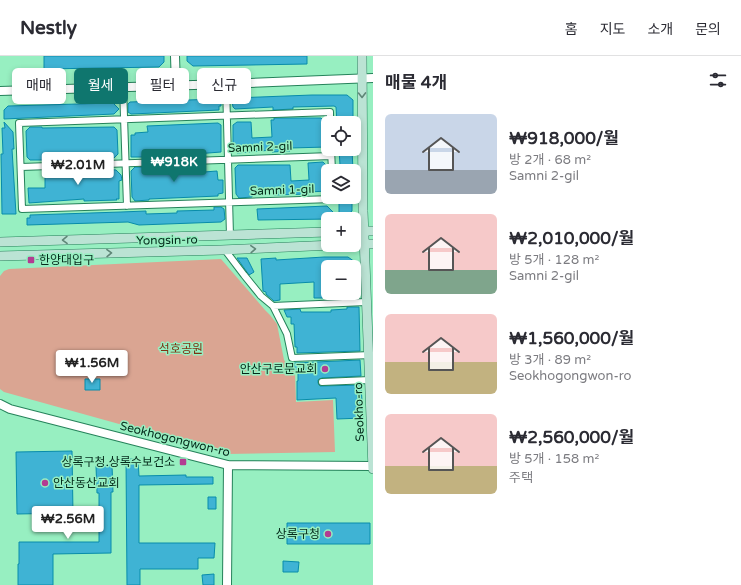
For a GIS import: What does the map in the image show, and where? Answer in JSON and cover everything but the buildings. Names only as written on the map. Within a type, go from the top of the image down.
[{"type":"main road","name":"Seokho-ro","points":[[362,56],[369,231],[366,302],[371,355],[370,380],[373,466]]},
{"type":"main road","name":"Yongsin-ro","points":[[0,242],[321,232]]},
{"type":"main road","name":"Yongsin-ro","points":[[0,256],[225,250],[321,246]]},
{"type":"street","points":[[175,56],[175,68]]},
{"type":"street","points":[[251,83],[373,78]]},
{"type":"street","points":[[0,91],[74,89]]},
{"type":"street","points":[[124,104],[127,206]]},
{"type":"street","points":[[227,104],[230,236]]},
{"type":"street","name":"Samni 1-gil","points":[[321,199],[22,209],[19,123],[330,112],[330,116]]},
{"type":"street","points":[[331,156],[332,164]]},
{"type":"street","name":"Samni 2-gil","points":[[21,168],[331,156]]},
{"type":"street","points":[[225,250],[261,296],[273,306],[287,334],[292,358],[371,355]]},
{"type":"street","points":[[273,306],[366,302]]},
{"type":"street","points":[[322,382],[370,380]]},
{"type":"street","name":"Seokhogongwon-ro","points":[[0,404],[10,409],[228,465],[373,466]]},
{"type":"street","points":[[227,585],[228,465]]},
{"type":"green space","name":"석호공원","points":[[221,259],[277,324],[284,360],[295,373],[296,402],[333,400],[335,452],[227,454],[4,392],[0,389],[0,276],[4,271],[9,269]]},
{"type":"place","name":"한양대입구","points":[[31,260]]},
{"type":"place","name":"안산구로문교회","points":[[325,369]]},
{"type":"place","name":"상록구청.상록수보건소","points":[[183,462]]},
{"type":"place","name":"안산동산교회","points":[[45,483]]},
{"type":"place","name":"상록구청","points":[[328,534]]}]
